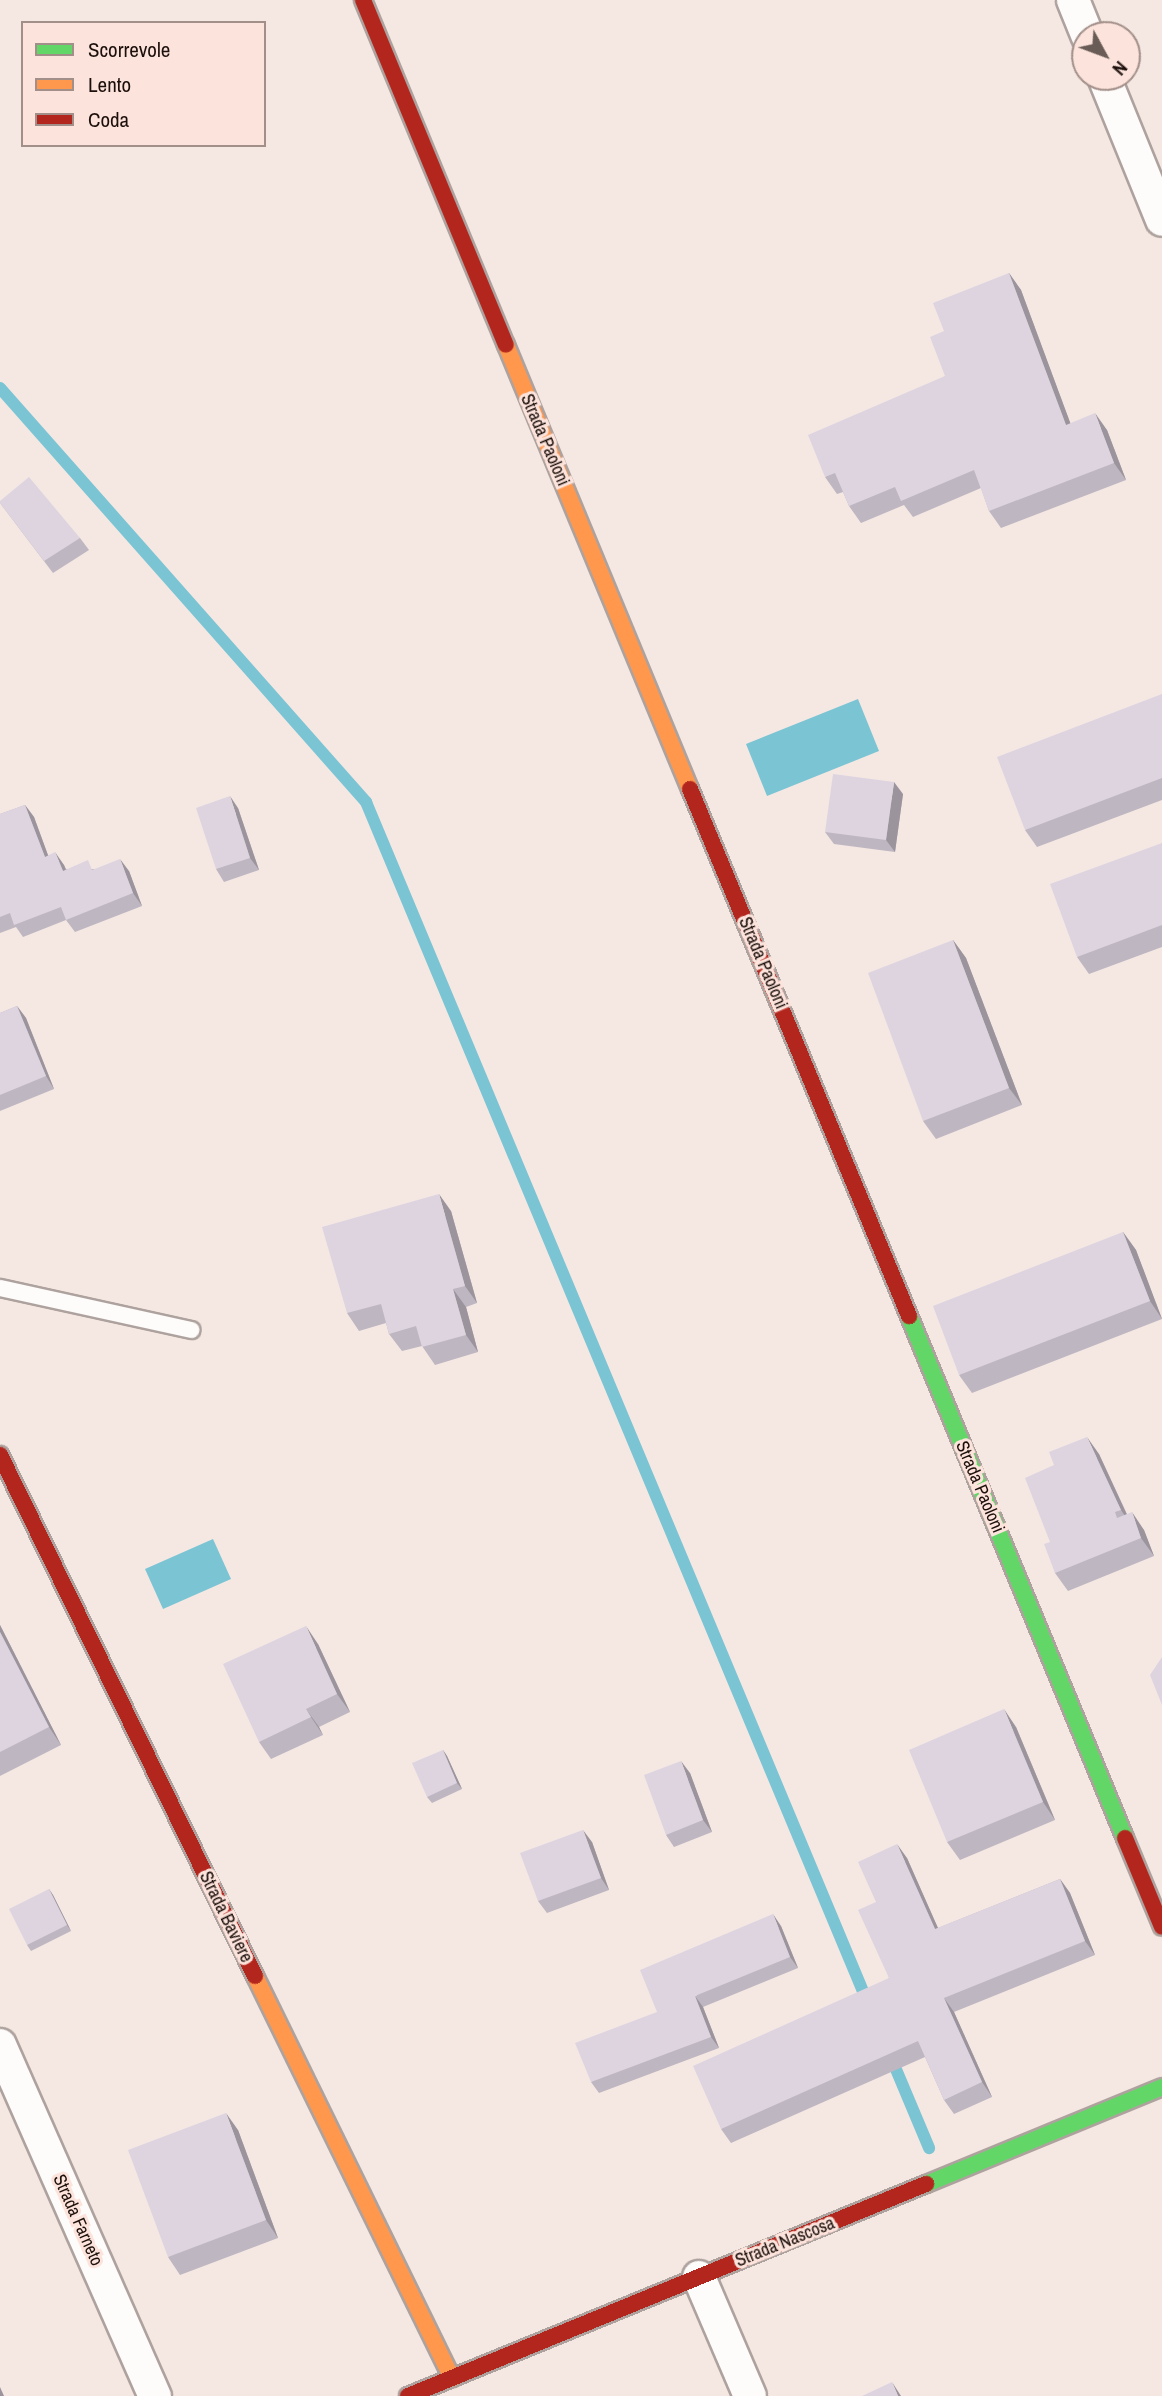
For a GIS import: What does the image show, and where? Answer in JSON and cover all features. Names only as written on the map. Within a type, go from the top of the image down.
[{"type":"street","name":"Strada Paoloni","points":[[363,0],[1162,1927]]},
{"type":"street","points":[[1073,0],[1081,21]]},
{"type":"street","points":[[1110,91],[1162,220]]},
{"type":"street","name":"Strada Baviere","points":[[0,1455],[452,2378]]},
{"type":"street","name":"Strada Farneto","points":[[0,2045],[155,2396]]},
{"type":"street","name":"Strada Nascosa","points":[[408,2396],[1162,2087]]},
{"type":"street","points":[[699,2277],[750,2396]]},
{"type":"lane","points":[[0,1288],[191,1330]]},
{"type":"water","points":[[858,699],[879,751],[767,796],[746,744]]},
{"type":"water","points":[[213,1539],[231,1579],[163,1609],[145,1569]]},
{"type":"building","points":[[1009,273],[1066,425],[1095,413],[1114,463],[989,511],[974,470],[901,501],[895,487],[849,506],[835,473],[825,477],[808,435],[945,376],[930,337],[944,331],[933,303]]},
{"type":"building","points":[[29,477],[80,538],[44,561],[0,503]]},
{"type":"building","points":[[1162,694],[1162,778],[1025,830],[997,757]]},
{"type":"building","points":[[833,774],[894,782],[886,840],[825,832]]},
{"type":"building","points":[[230,796],[250,858],[216,869],[196,808]]},
{"type":"building","points":[[25,805],[45,857],[55,852],[63,871],[88,860],[92,870],[120,859],[133,893],[66,920],[61,907],[14,925],[10,913],[0,917],[0,814]]},
{"type":"building","points":[[1162,843],[1162,925],[1077,957],[1050,884]]},
{"type":"building","points":[[953,940],[1009,1088],[923,1121],[868,973]]},
{"type":"building","points":[[17,1006],[46,1076],[0,1095],[0,1013]]},
{"type":"building","points":[[439,1194],[465,1286],[453,1289],[466,1335],[422,1347],[416,1326],[389,1334],[381,1304],[347,1313],[322,1227]]},
{"type":"building","points":[[1123,1232],[1150,1301],[959,1375],[933,1306]]},
{"type":"building","points":[[1087,1437],[1121,1510],[1115,1512],[1117,1518],[1132,1512],[1141,1538],[1055,1573],[1044,1544],[1050,1542],[1025,1478],[1054,1465],[1049,1452]]},
{"type":"building","points":[[306,1626],[337,1694],[306,1709],[311,1717],[259,1742],[223,1664]]},
{"type":"building","points":[[0,1632],[49,1727],[0,1752]]},
{"type":"building","points":[[1162,1657],[1162,1705],[1150,1675]]},
{"type":"building","points":[[1004,1709],[1043,1802],[947,1842],[909,1750]]},
{"type":"building","points":[[443,1750],[457,1783],[427,1797],[412,1763]]},
{"type":"building","points":[[681,1761],[703,1820],[666,1835],[644,1775]]},
{"type":"building","points":[[583,1830],[601,1878],[538,1901],[520,1853]]},
{"type":"building","points":[[897,1844],[935,1929],[1060,1879],[1085,1941],[944,1998],[982,2082],[944,2100],[918,2041],[721,2129],[693,2066],[889,1978],[858,1910],[876,1902],[858,1862]]},
{"type":"building","points":[[49,1889],[67,1925],[27,1945],[9,1909]]},
{"type":"building","points":[[773,1914],[790,1957],[695,1996],[711,2037],[591,2082],[575,2043],[657,2012],[640,1970]]},
{"type":"building","points":[[226,2113],[266,2220],[168,2257],[128,2150]]},
{"type":"building","points":[[892,2382],[898,2396],[862,2396]]},
{"type":"waterway","points":[[0,388],[366,802],[868,2003]]},
{"type":"waterway","points":[[890,2055],[929,2148]]},
{"type":"traffic: fast","points":[[909,1316],[1125,1838]]},
{"type":"traffic: fast","points":[[926,2184],[1162,2087]]},
{"type":"traffic: slow","points":[[506,345],[690,789]]},
{"type":"traffic: slow","points":[[255,1976],[452,2378]]},
{"type":"traffic: jam","points":[[363,0],[506,345]]},
{"type":"traffic: jam","points":[[690,789],[909,1316]]},
{"type":"traffic: jam","points":[[0,1455],[255,1976]]},
{"type":"traffic: jam","points":[[1125,1838],[1162,1927]]},
{"type":"traffic: jam","points":[[408,2396],[926,2184]]}]
